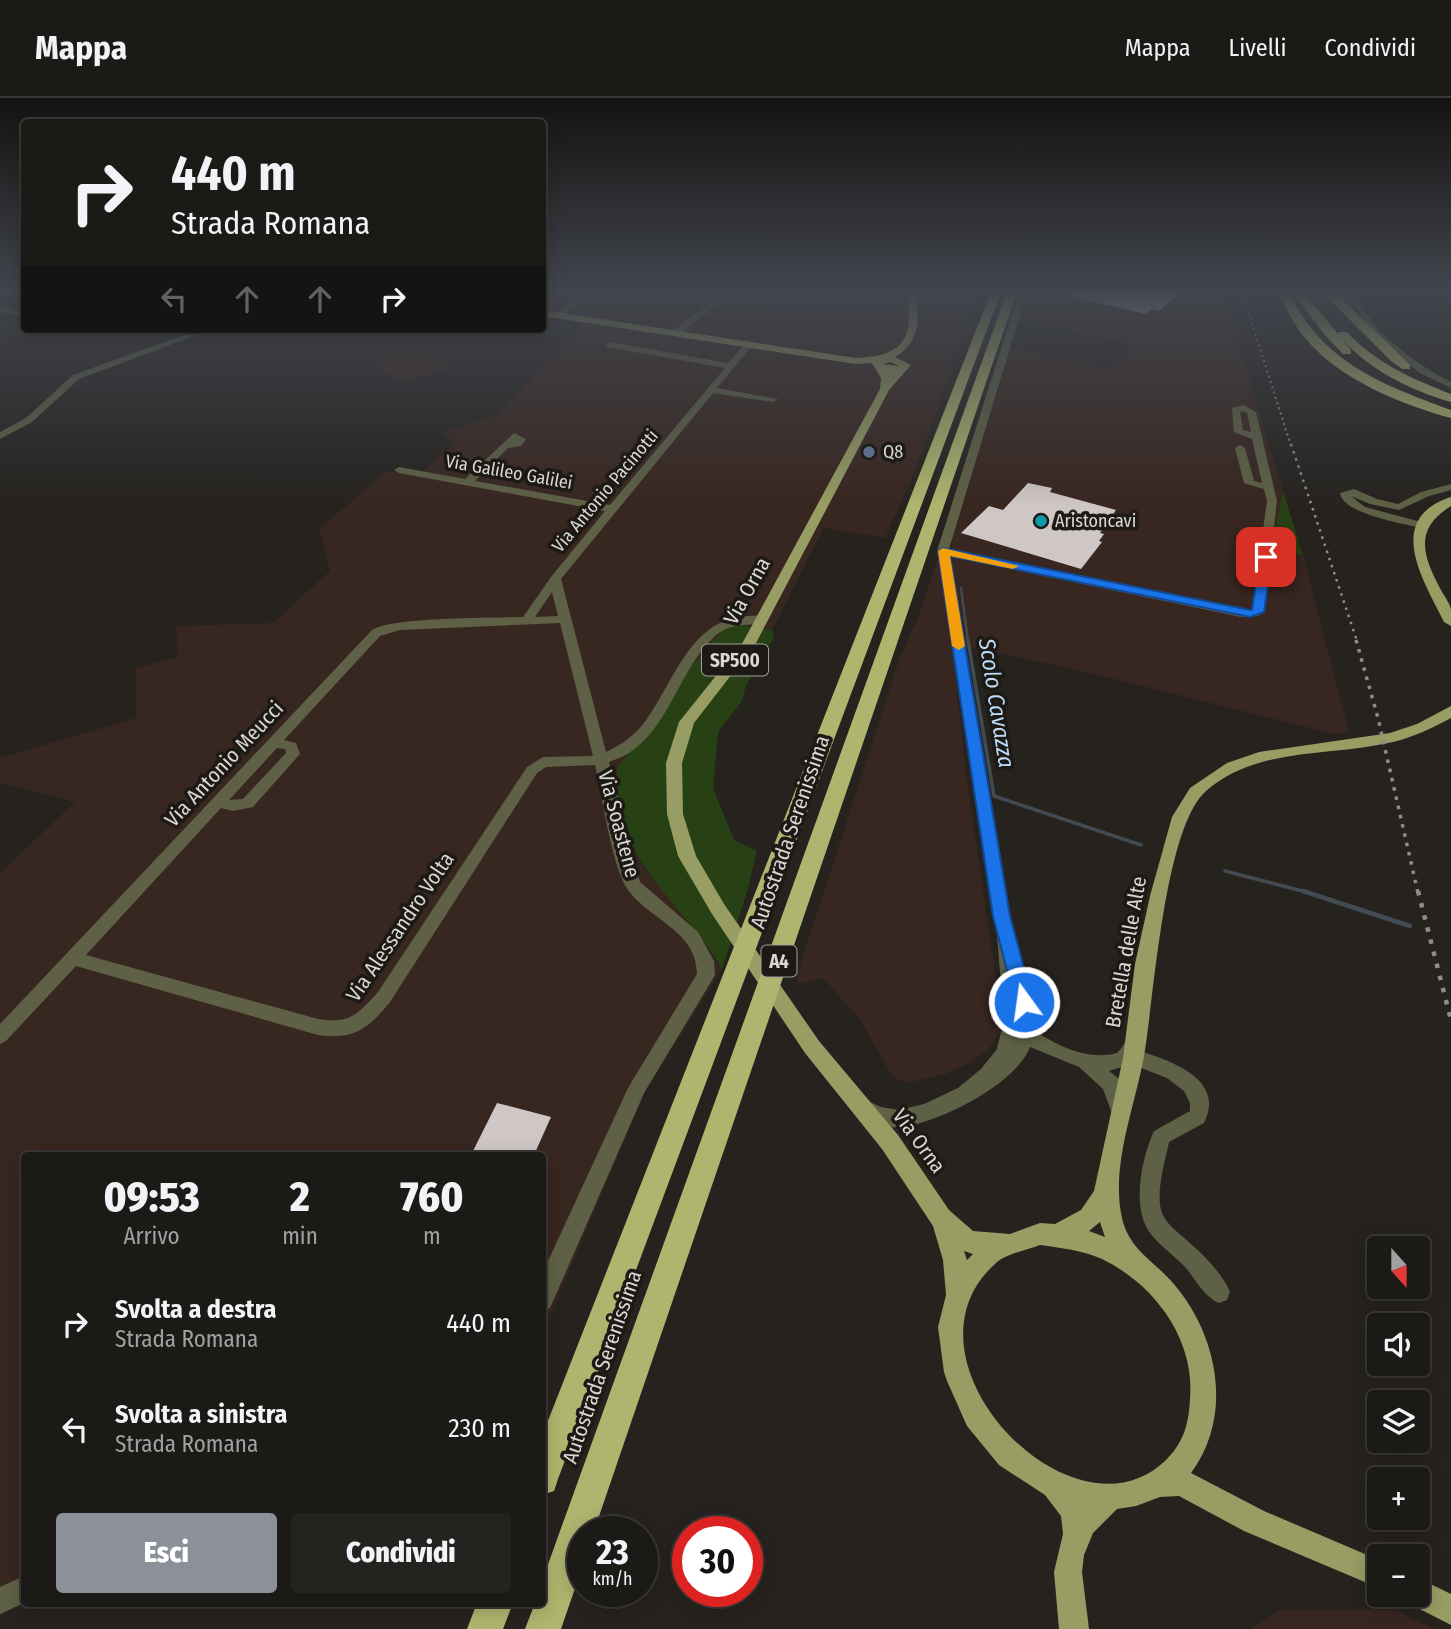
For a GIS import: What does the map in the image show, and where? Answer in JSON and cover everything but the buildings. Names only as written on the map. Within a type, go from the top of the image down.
[{"type":"highway","name":"Autostrada Serenissima","points":[[546,1469],[969,363]]},
{"type":"highway","name":"Autostrada Serenissima","points":[[543,1629],[987,363]]},
{"type":"highway","points":[[1342,363],[1384,387],[1451,414]]},
{"type":"highway","points":[[1364,363],[1386,377],[1451,405]]},
{"type":"highway","points":[[1378,363],[1404,379],[1451,398]]},
{"type":"highway","points":[[1401,363],[1415,374],[1451,388]]},
{"type":"highway","points":[[485,1629],[493,1607]]},
{"type":"main road","points":[[875,363],[902,366]]},
{"type":"main road","points":[[882,364],[886,378],[885,389]]},
{"type":"main road","name":"SP500","points":[[885,389],[902,366]]},
{"type":"main road","name":"Via Orna","points":[[885,389],[749,643],[687,723],[674,764],[673,796],[683,845],[701,882],[812,1047],[904,1162],[941,1218],[955,1260],[957,1296]]},
{"type":"main road","points":[[1451,501],[1438,507],[1421,525],[1418,549],[1451,622]]},
{"type":"main road","name":"Bretella delle Alte","points":[[1137,1265],[1125,1251],[1111,1225],[1109,1180],[1135,1049],[1156,902],[1180,818],[1188,801],[1200,787],[1215,776],[1251,758],[1309,747],[1390,739],[1434,724],[1451,711]]},
{"type":"main road","points":[[1059,1234],[1082,1225],[1093,1215],[1109,1180]]},
{"type":"main road","name":"Via Orna","points":[[941,1218],[967,1241],[992,1245],[1004,1243]]},
{"type":"main road","points":[[1040,1234],[1059,1234],[1099,1244],[1137,1265],[1162,1288],[1183,1316],[1201,1359],[1205,1406],[1200,1430],[1191,1451],[1177,1469],[1158,1483],[1136,1492],[1112,1496],[1086,1495],[1034,1476],[1011,1459],[990,1438],[974,1416],[953,1366],[951,1330],[957,1296],[976,1264],[1004,1243],[1040,1234]]},
{"type":"main road","points":[[1191,1451],[1193,1476],[1211,1498]]},
{"type":"main road","points":[[1158,1483],[1181,1482],[1254,1521],[1367,1569]]},
{"type":"main road","points":[[1054,1485],[1071,1505],[1076,1518],[1077,1534]]},
{"type":"main road","points":[[1074,1629],[1067,1574],[1077,1534],[1088,1515],[1112,1496]]},
{"type":"main road","points":[[1430,1599],[1451,1609]]},
{"type":"street","points":[[0,436],[29,421],[76,377],[114,363]]},
{"type":"street","points":[[715,363],[730,366]]},
{"type":"street","name":"Via Antonio Pacinotti","points":[[601,760],[555,579],[732,363]]},
{"type":"street","points":[[973,1089],[993,1069],[1008,1042],[1012,1019],[1005,936],[943,551],[1001,363]]},
{"type":"street","points":[[1413,363],[1451,388]]},
{"type":"street","points":[[712,390],[773,399]]},
{"type":"street","points":[[943,551],[1250,614],[1258,612],[1273,507],[1257,437]]},
{"type":"street","points":[[468,482],[505,445]]},
{"type":"street","points":[[1240,448],[1249,483],[1269,487]]},
{"type":"street","name":"Via Galileo Galilei","points":[[399,470],[612,509]]},
{"type":"street","points":[[1421,525],[1362,509],[1346,499],[1345,493],[1354,492],[1374,502],[1399,507],[1425,494],[1451,487]]},
{"type":"street","points":[[531,611],[555,579]]},
{"type":"street","name":"Via Antonio Meucci","points":[[0,1036],[272,742],[382,629],[531,611],[562,615]]},
{"type":"street","name":"Via Soastene","points":[[546,1291],[637,1088],[706,975],[708,965],[704,954],[689,934],[654,907],[632,884],[601,760],[620,756],[643,737],[703,638],[721,624],[739,617],[762,619]]},
{"type":"street","points":[[216,802],[239,807],[248,803],[293,754],[291,747],[272,742]]},
{"type":"street","name":"Via Alessandro Volta","points":[[71,958],[318,1027],[349,1030],[365,1020],[384,997],[532,770],[544,762],[601,760]]},
{"type":"street","points":[[1005,936],[1026,1010],[1041,1038],[1058,1051]]},
{"type":"street","points":[[1007,959],[1013,979],[1018,1019],[1024,1034],[1084,1060],[1108,1063],[1121,1060],[1135,1049],[1181,1077],[1195,1089],[1200,1100],[1200,1111],[1196,1118],[1161,1137],[1151,1204],[1153,1217],[1160,1228],[1192,1259],[1219,1293]]},
{"type":"street","points":[[1014,1060],[1024,1034],[1026,1010]]},
{"type":"street","points":[[904,1162],[898,1133],[901,1124],[910,1117],[973,1089],[1004,1070],[1014,1060],[1033,1051],[1058,1051]]},
{"type":"street","points":[[1084,1060],[1102,1073],[1114,1088],[1120,1107],[1120,1123]]},
{"type":"street","points":[[861,1107],[886,1117],[910,1117]]},
{"type":"street","points":[[0,1601],[21,1590]]},
{"type":"shaded area","points":[[377,363],[446,363],[451,370],[396,382]]},
{"type":"shaded area","points":[[545,363],[954,363],[916,469],[885,538],[824,528],[772,630],[729,623],[641,864],[682,913],[722,969],[646,1090],[546,1325],[546,1152],[21,1152],[21,1602],[0,1616],[0,873],[75,802],[0,783],[0,758],[136,718],[136,668],[178,657],[176,626],[273,623],[330,571],[319,529],[387,471],[418,476],[454,443],[443,432],[497,415]]},
{"type":"shaded area","points":[[1006,363],[1088,363],[1108,368],[1119,363],[1245,363],[1283,491],[1272,550],[1303,555],[1349,732],[1335,734],[1091,673],[952,643],[966,773],[997,986],[1000,1033],[987,1051],[968,1064],[945,1074],[907,1083],[892,1076],[861,1021],[828,983],[820,978],[799,984],[796,978],[899,660],[920,613],[938,557],[952,549],[951,537]]},
{"type":"shaded area","points":[[1280,1610],[1395,1610],[1435,1629],[1251,1629]]},
{"type":"green space","points":[[1283,491],[1303,555],[1271,550]]},
{"type":"green space","points":[[729,623],[772,630],[774,638],[746,685],[742,701],[718,732],[713,788],[734,840],[757,851],[722,969],[637,855],[620,811],[617,768],[661,713],[684,675]]},
{"type":"waterway","name":"Scolo Cavazza","points":[[961,588],[968,641]]},
{"type":"waterway","name":"Scolo Cavazza","points":[[968,640],[994,796],[1141,845]]},
{"type":"waterway","name":"Scolo Cavazza","points":[[1225,871],[1306,892]]},
{"type":"waterway","name":"Scolo Cavazza","points":[[1306,892],[1310,893]]},
{"type":"waterway","name":"Scolo Cavazza","points":[[1306,892],[1410,926]]},
{"type":"railway","points":[[1265,363],[1291,446]]},
{"type":"railway","points":[[1291,444],[1357,641]]},
{"type":"railway","points":[[1356,640],[1378,718],[1418,893]]},
{"type":"railway","points":[[1418,891],[1451,1020]]},
{"type":"slow traffic","points":[[959,646],[943,551],[1013,566]]},
{"type":"place","name":"Q8","points":[[869,452]]},
{"type":"place","name":"Aristoncavi","points":[[1041,521]]},
{"type":"route","points":[[1024,1002],[1001,916],[943,551],[1250,614],[1258,612],[1266,557]]}]
